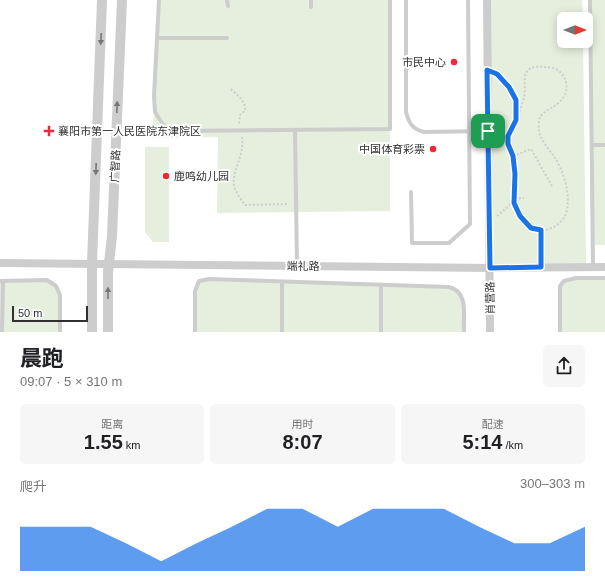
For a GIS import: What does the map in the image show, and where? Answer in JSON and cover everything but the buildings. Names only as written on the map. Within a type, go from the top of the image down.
[{"type":"street","name":"广智路","points":[[92,332],[92,263],[102,0]]},
{"type":"street","name":"广智路","points":[[108,332],[109,263],[112,236],[122,0]]},
{"type":"street","name":"肖营路","points":[[487,0],[490,332]]},
{"type":"street","name":"端礼路","points":[[0,263],[490,268],[605,267]]},
{"type":"lane","points":[[159,0],[154,96],[155,112],[164,126],[178,131],[390,129],[390,0]]},
{"type":"lane","points":[[228,0],[228,6]]},
{"type":"lane","points":[[311,0],[311,7]]},
{"type":"lane","points":[[406,0],[406,112],[409,123],[416,130],[424,132],[488,131]]},
{"type":"lane","points":[[411,192],[412,243],[449,243],[470,224],[468,0]]},
{"type":"lane","points":[[590,0],[593,267]]},
{"type":"lane","points":[[158,38],[227,38]]},
{"type":"lane","points":[[295,130],[297,266]]},
{"type":"lane","points":[[592,145],[605,145]]},
{"type":"lane","points":[[560,332],[560,286],[564,281],[576,278],[605,278]]},
{"type":"lane","points":[[195,332],[195,291],[199,281],[209,279],[449,287],[456,289],[463,299],[464,332]]},
{"type":"lane","points":[[2,332],[1,281],[47,280],[56,286],[60,295],[60,332]]},
{"type":"lane","points":[[282,282],[282,332]]},
{"type":"lane","points":[[381,285],[381,332]]},
{"type":"path","points":[[536,67],[557,69],[565,77],[567,86],[566,95],[540,118],[538,129],[541,137],[556,160],[565,181],[568,196],[567,211],[561,222],[551,229],[541,230],[531,228],[520,216],[514,203],[515,174],[513,156],[508,144],[508,136],[516,120],[524,95],[524,76],[527,71],[536,67]]},
{"type":"path","points":[[487,70],[497,74],[509,87],[516,100],[516,120]]},
{"type":"path","points":[[231,89],[244,101],[245,106],[245,112],[240,115],[239,119],[239,130],[243,147],[234,177],[234,186],[245,204],[296,204]]},
{"type":"path","points":[[513,156],[531,149],[552,186]]},
{"type":"path","points":[[489,223],[512,203],[515,189]]},
{"type":"path","points":[[515,199],[524,198]]},
{"type":"path","points":[[541,230],[541,267]]},
{"type":"green space","points":[[159,0],[390,0],[390,211],[217,213],[218,137],[149,138],[155,112]]},
{"type":"green space","points":[[487,0],[582,0],[583,12],[557,12],[557,48],[583,48],[586,266],[490,268]]},
{"type":"green space","points":[[590,0],[605,0],[605,245],[593,245],[591,48],[593,48],[593,12],[590,12]]},
{"type":"green space","points":[[145,147],[169,147],[169,242],[153,242],[145,232]]},
{"type":"green space","points":[[576,278],[605,278],[605,332],[560,332],[560,286],[564,281]]},
{"type":"green space","points":[[209,279],[456,289],[463,299],[464,332],[195,332],[195,291],[199,281]]},
{"type":"green space","points":[[47,280],[56,286],[60,295],[60,332],[0,332],[0,281]]},
{"type":"place","name":"市民中心","points":[[454,62]]},
{"type":"place","name":"襄阳市第一人民医院东津院区","points":[[49,131]]},
{"type":"place","name":"中国体育彩票","points":[[433,149]]},
{"type":"place","name":"鹿鸣幼儿园","points":[[166,176]]},
{"type":"route","points":[[487,70],[497,74],[509,87],[516,100],[516,120],[508,136],[508,144],[513,156],[515,174],[514,203],[520,216],[531,228],[541,230],[541,267],[490,268],[488,131],[487,70]]}]
